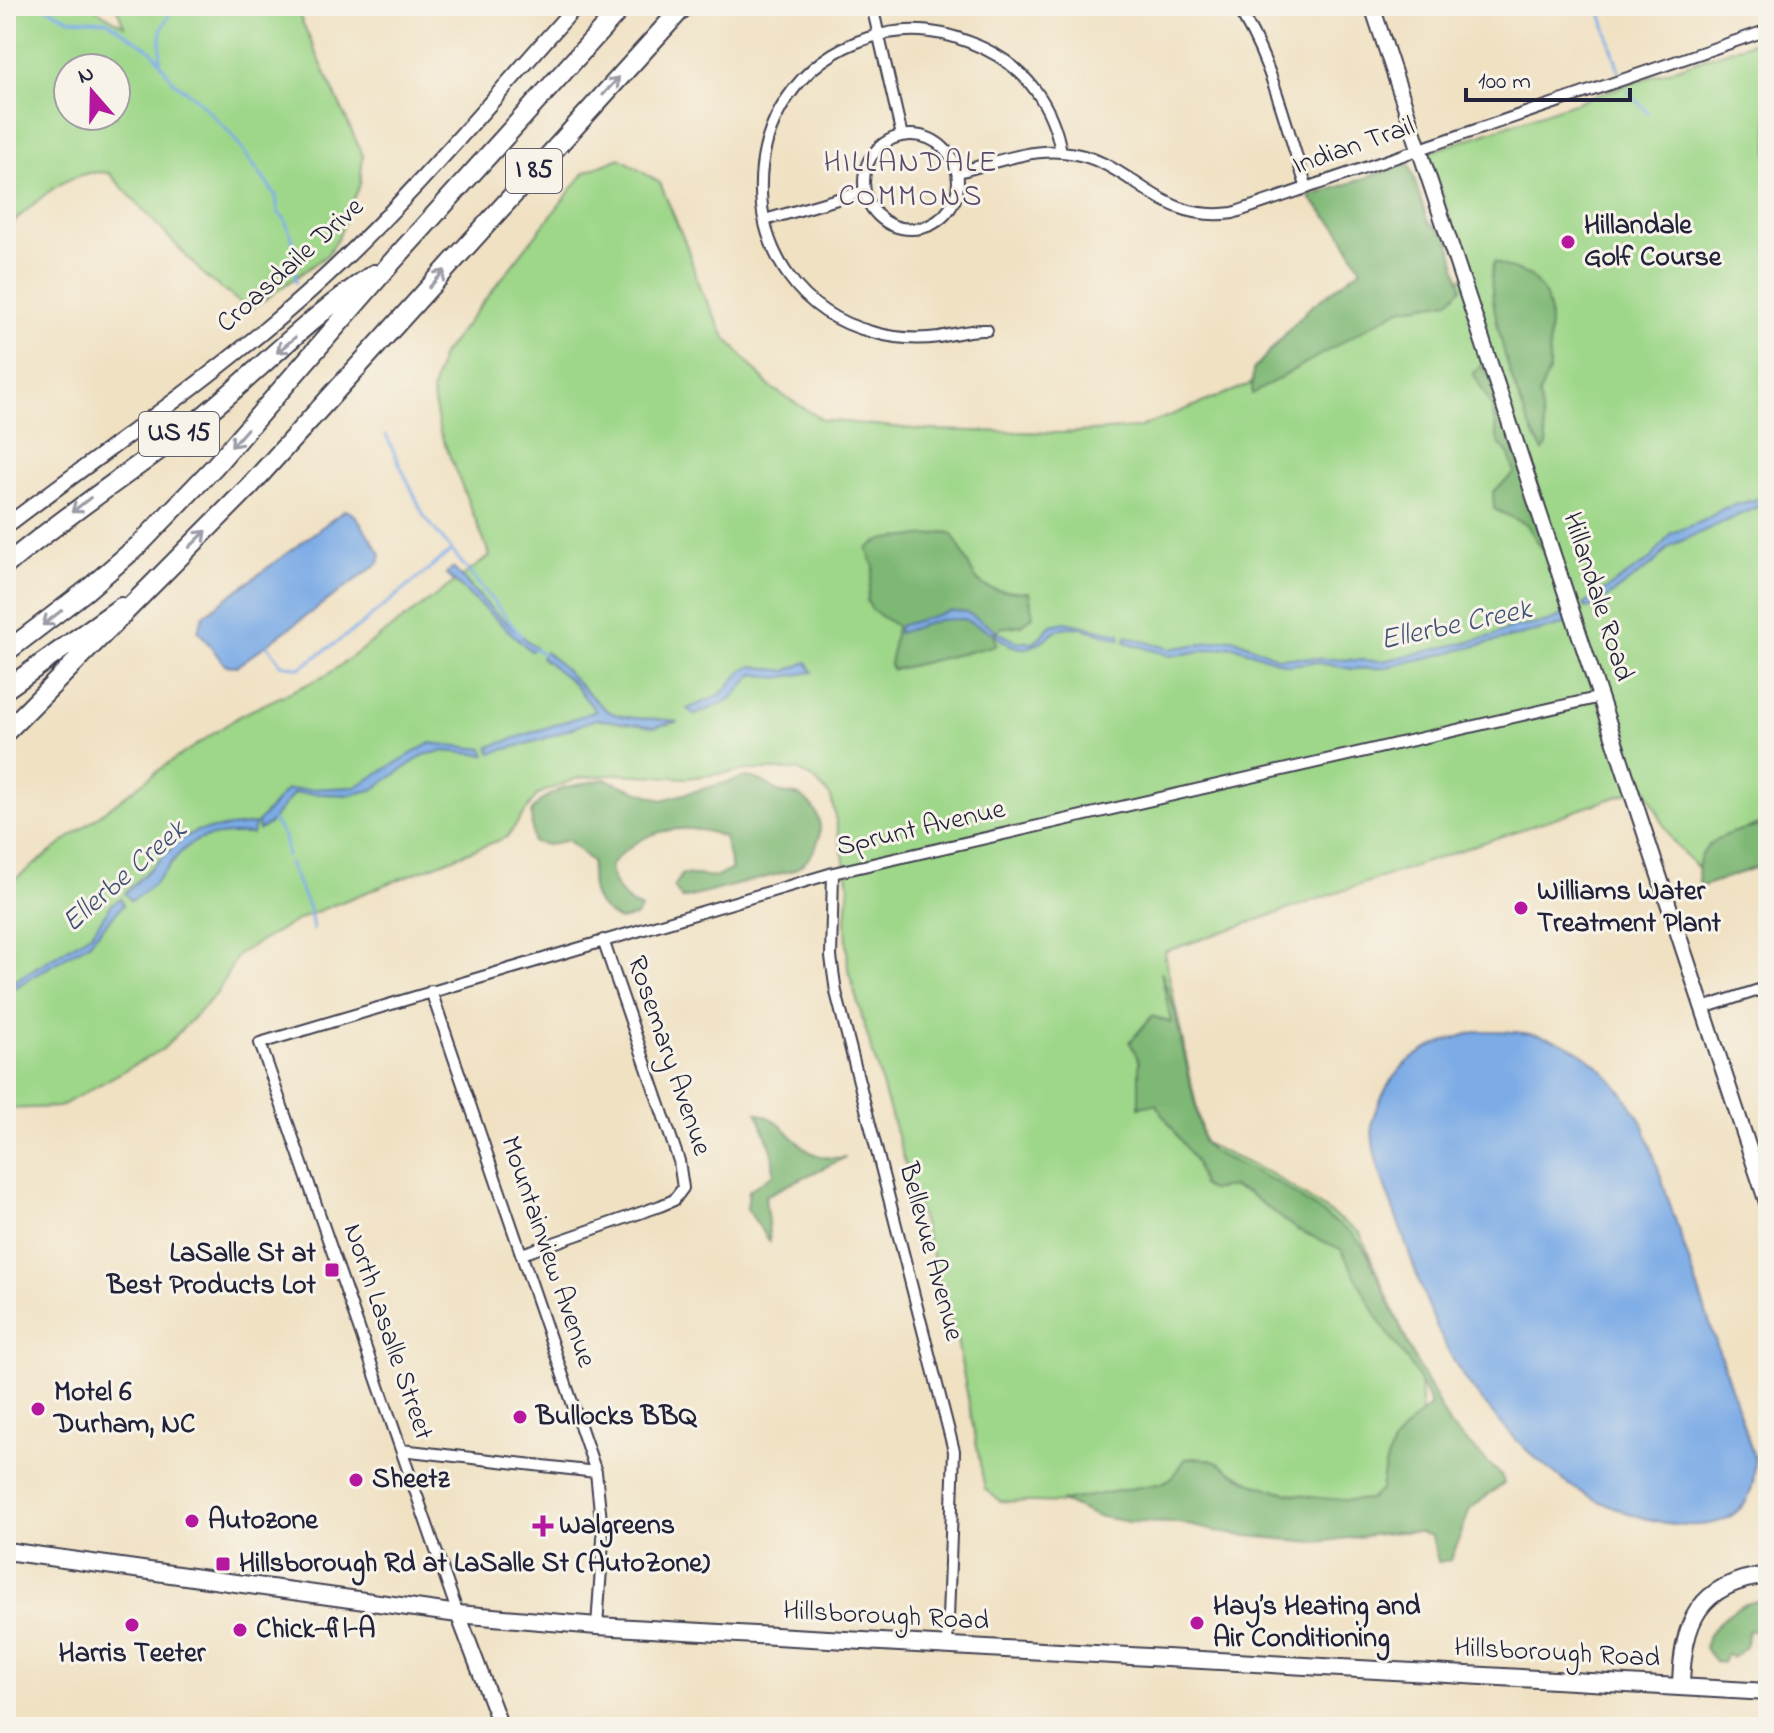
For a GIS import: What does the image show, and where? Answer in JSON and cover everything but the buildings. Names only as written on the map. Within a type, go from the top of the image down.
[{"type":"highway","name":"I 85","points":[[6,652],[87,590],[140,544],[214,467],[392,262],[623,6]]},
{"type":"highway","name":"I 85","points":[[6,689],[141,592],[249,487],[684,6]]},
{"type":"highway","name":"US 15","points":[[6,565],[100,490],[190,426],[344,293],[392,262]]},
{"type":"highway","points":[[6,732],[93,649],[141,592]]},
{"type":"main road","name":"Croasdaile Drive","points":[[6,526],[245,344],[313,288],[414,186],[576,6]]},
{"type":"main road","name":"Hillandale Road","points":[[1372,6],[1422,149],[1703,1008],[1763,1170],[1768,1206]]},
{"type":"main road","name":"Hillsborough Road","points":[[6,1551],[458,1614],[597,1626],[1768,1692]]},
{"type":"main road","points":[[1681,1687],[1686,1632],[1700,1607],[1732,1583],[1768,1575]]},
{"type":"main road","name":"North Lasalle Street","points":[[458,1614],[501,1727]]},
{"type":"street","points":[[872,6],[902,136]]},
{"type":"street","points":[[1236,6],[1256,43],[1307,188]]},
{"type":"street","name":"Indian Trail","points":[[958,172],[1018,157],[1061,152],[1106,164],[1160,201],[1189,213],[1233,213],[1768,30]]},
{"type":"street","points":[[987,330],[912,338],[889,336],[845,323],[824,310],[795,283],[772,244],[759,194],[765,144],[783,102],[822,59],[878,35],[928,31],[949,34],[992,52],[1018,70],[1038,93],[1052,118],[1061,152]]},
{"type":"street","points":[[902,136],[923,136],[942,145],[958,172],[954,203],[940,219],[921,228],[900,227],[881,218],[865,191],[866,170],[875,152],[902,136]]},
{"type":"street","points":[[765,220],[865,191]]},
{"type":"street","name":"Sprunt Avenue","points":[[260,1043],[833,873],[1601,697]]},
{"type":"street","name":"Bellevue Avenue","points":[[833,873],[831,957],[836,992],[954,1451],[947,1646]]},
{"type":"street","name":"Rosemary Avenue","points":[[522,1254],[660,1206],[674,1200],[683,1188],[679,1161],[603,940]]},
{"type":"street","points":[[1703,1008],[1768,987]]},
{"type":"street","name":"Mountainview Avenue","points":[[431,991],[596,1472],[603,1540],[597,1626]]},
{"type":"street","name":"North Lasalle Street","points":[[260,1043],[458,1614]]},
{"type":"street","points":[[401,1450],[596,1472]]},
{"type":"green space","points":[[6,6],[90,6],[124,26],[116,6],[295,6],[363,156],[360,184],[338,238],[327,255],[250,310],[206,277],[109,173],[80,175],[40,198],[6,229]]},
{"type":"green space","name":"Hillandale Golf Course","points":[[1768,37],[1768,820],[1715,841],[1697,867],[1672,841],[1645,787],[1164,952],[1204,1143],[1273,1175],[1360,1233],[1419,1369],[1423,1428],[1377,1512],[1000,1501],[985,1489],[957,1340],[848,969],[846,919],[849,884],[831,797],[815,780],[798,770],[748,770],[687,778],[621,774],[578,778],[538,794],[507,837],[303,917],[238,954],[217,993],[163,1049],[59,1107],[6,1109],[6,886],[163,767],[241,715],[327,675],[490,556],[440,432],[432,391],[442,355],[585,172],[620,158],[660,183],[687,247],[699,286],[725,337],[770,387],[823,420],[924,430],[1062,433],[1138,428],[1281,372],[1414,300],[1469,275],[1427,153]]},
{"type":"green space","points":[[1409,163],[1428,222],[1448,236],[1462,288],[1449,301],[1400,309],[1252,394],[1253,370],[1308,309],[1361,269],[1340,231],[1309,197]]},
{"type":"green space","points":[[1494,262],[1531,276],[1546,296],[1550,313],[1549,372],[1539,394],[1547,446],[1543,451],[1515,387],[1498,328],[1493,301]]},
{"type":"green space","points":[[1481,365],[1494,382],[1548,558],[1526,524],[1494,509],[1493,492],[1515,473],[1509,455],[1498,442],[1492,407],[1473,373]]},
{"type":"green space","points":[[951,533],[971,571],[983,585],[1008,592],[1029,592],[1033,616],[1022,625],[1000,628],[993,636],[997,645],[893,670],[890,665],[896,626],[872,610],[867,601],[874,567],[867,549],[883,540]]},
{"type":"green space","points":[[747,777],[782,793],[800,796],[812,807],[820,827],[819,837],[810,855],[794,870],[682,899],[674,887],[682,874],[717,877],[732,869],[724,837],[693,829],[662,832],[634,844],[610,866],[620,892],[641,909],[635,917],[619,920],[598,903],[592,889],[592,862],[568,840],[548,845],[533,842],[531,812],[541,800],[563,788],[604,779],[662,800]]},
{"type":"green space","points":[[1768,825],[1768,874],[1763,865],[1700,887],[1698,871],[1707,848],[1716,840],[1740,830]]},
{"type":"green space","points":[[1161,971],[1175,1011],[1203,1142],[1211,1151],[1278,1183],[1354,1235],[1367,1253],[1413,1356],[1450,1426],[1501,1475],[1504,1483],[1470,1509],[1451,1560],[1438,1562],[1432,1536],[1419,1532],[1316,1542],[1235,1535],[1178,1523],[1130,1522],[1096,1516],[1062,1501],[1162,1483],[1173,1477],[1186,1458],[1217,1462],[1253,1483],[1279,1491],[1327,1499],[1370,1499],[1381,1490],[1386,1461],[1395,1441],[1431,1405],[1414,1370],[1380,1322],[1341,1249],[1297,1230],[1248,1193],[1232,1187],[1210,1190],[1202,1185],[1196,1163],[1156,1104],[1139,1107],[1139,1061],[1130,1042],[1152,1016],[1171,1023]]},
{"type":"green space","points":[[757,1113],[780,1125],[816,1155],[846,1157],[765,1196],[770,1242],[747,1209],[749,1190],[774,1174],[772,1150]]},
{"type":"green space","points":[[1768,1600],[1768,1662],[1765,1630],[1748,1631],[1746,1647],[1732,1658],[1727,1654],[1723,1663],[1716,1662],[1704,1648],[1713,1629],[1738,1608]]},
{"type":"water","points":[[1768,496],[1768,502],[1670,546],[1653,564],[1594,607],[1585,609],[1583,605],[1651,559],[1671,533],[1703,521],[1724,508]]},
{"type":"water","points":[[345,510],[355,515],[381,554],[379,563],[237,666],[225,665],[198,630],[204,615]]},
{"type":"water","points":[[453,568],[494,612],[535,647],[531,651],[446,574]]},
{"type":"water","points":[[950,611],[966,612],[996,630],[993,633],[963,619],[939,620],[898,633],[899,626]]},
{"type":"water","points":[[1565,613],[1569,622],[1560,626],[1384,668],[1352,669],[1314,662],[1288,665],[1233,646],[1171,656],[1125,642],[1126,636],[1170,649],[1233,638],[1277,657],[1383,661],[1489,637],[1511,628],[1549,622]]},
{"type":"water","points":[[1066,622],[1120,634],[1120,639],[1070,627],[1061,628],[1031,647],[1021,648],[996,636],[998,632],[1015,641],[1034,643],[1051,625]]},
{"type":"water","points":[[545,652],[610,712],[677,722],[654,727],[596,719],[541,740],[491,753],[489,747],[596,711],[571,681],[541,657]]},
{"type":"water","points":[[807,662],[813,672],[778,678],[754,674],[730,700],[695,715],[687,709],[720,695],[743,670],[753,666],[786,671]]},
{"type":"water","points":[[430,743],[483,749],[486,755],[443,751],[424,755],[372,790],[349,795],[294,793],[269,824],[259,830],[258,822],[286,790],[355,787]]},
{"type":"water","points":[[256,824],[252,834],[224,834],[191,844],[150,887],[131,901],[125,893],[181,839],[196,831]]},
{"type":"water","points":[[121,898],[123,905],[89,943],[6,993],[6,986],[92,933],[112,904]]},
{"type":"water","points":[[1480,1031],[1536,1035],[1578,1051],[1612,1080],[1644,1126],[1754,1457],[1750,1492],[1735,1513],[1710,1524],[1680,1525],[1646,1519],[1584,1494],[1548,1469],[1513,1436],[1472,1388],[1448,1350],[1429,1308],[1381,1176],[1372,1125],[1377,1107],[1391,1081],[1411,1059],[1436,1045]]},
{"type":"waterway","points":[[43,6],[69,19],[107,21],[153,52],[173,81],[197,99],[231,134],[276,196],[278,212],[285,219],[293,242],[296,282]]},
{"type":"waterway","points":[[160,62],[161,30],[174,6]]},
{"type":"waterway","points":[[1599,6],[1620,75]]},
{"type":"waterway","points":[[1627,91],[1648,112]]},
{"type":"waterway","points":[[386,435],[424,516],[521,636]]},
{"type":"waterway","points":[[267,644],[281,664],[300,668],[357,628],[451,551]]},
{"type":"waterway","points":[[532,647],[546,656]]},
{"type":"waterway","points":[[270,816],[284,836],[287,856]]},
{"type":"waterway","points":[[289,863],[310,911],[313,930]]},
{"type":"place","name":"Hillandale Golf Course","points":[[1568,242]]},
{"type":"place","name":"Williams Water Treatment Plant","points":[[1521,908]]},
{"type":"place","name":"LaSalle St at Best Products Lot","points":[[332,1270]]},
{"type":"place","name":"Motel 6 Durham, NC","points":[[38,1409]]},
{"type":"place","name":"Bullocks BBQ","points":[[520,1417]]},
{"type":"place","name":"Sheetz","points":[[356,1480]]},
{"type":"place","name":"Autozone","points":[[192,1521]]},
{"type":"place","name":"Walgreens","points":[[543,1526]]},
{"type":"place","name":"Hillsborough Rd at LaSalle St (AutoZone)","points":[[223,1564]]},
{"type":"place","name":"Hay’s Heating and Air Conditioning","points":[[1197,1623]]},
{"type":"place","name":"Harris Teeter","points":[[132,1625]]},
{"type":"place","name":"Chick-fil-A","points":[[240,1630]]},
{"type":"district","name":"HILLANDALE COMMONS","points":[[911,181]]},
{"type":"water label","name":"Ellerbe Creek","points":[[1456,626]]},
{"type":"water label","name":"Ellerbe Creek","points":[[125,877]]}]
